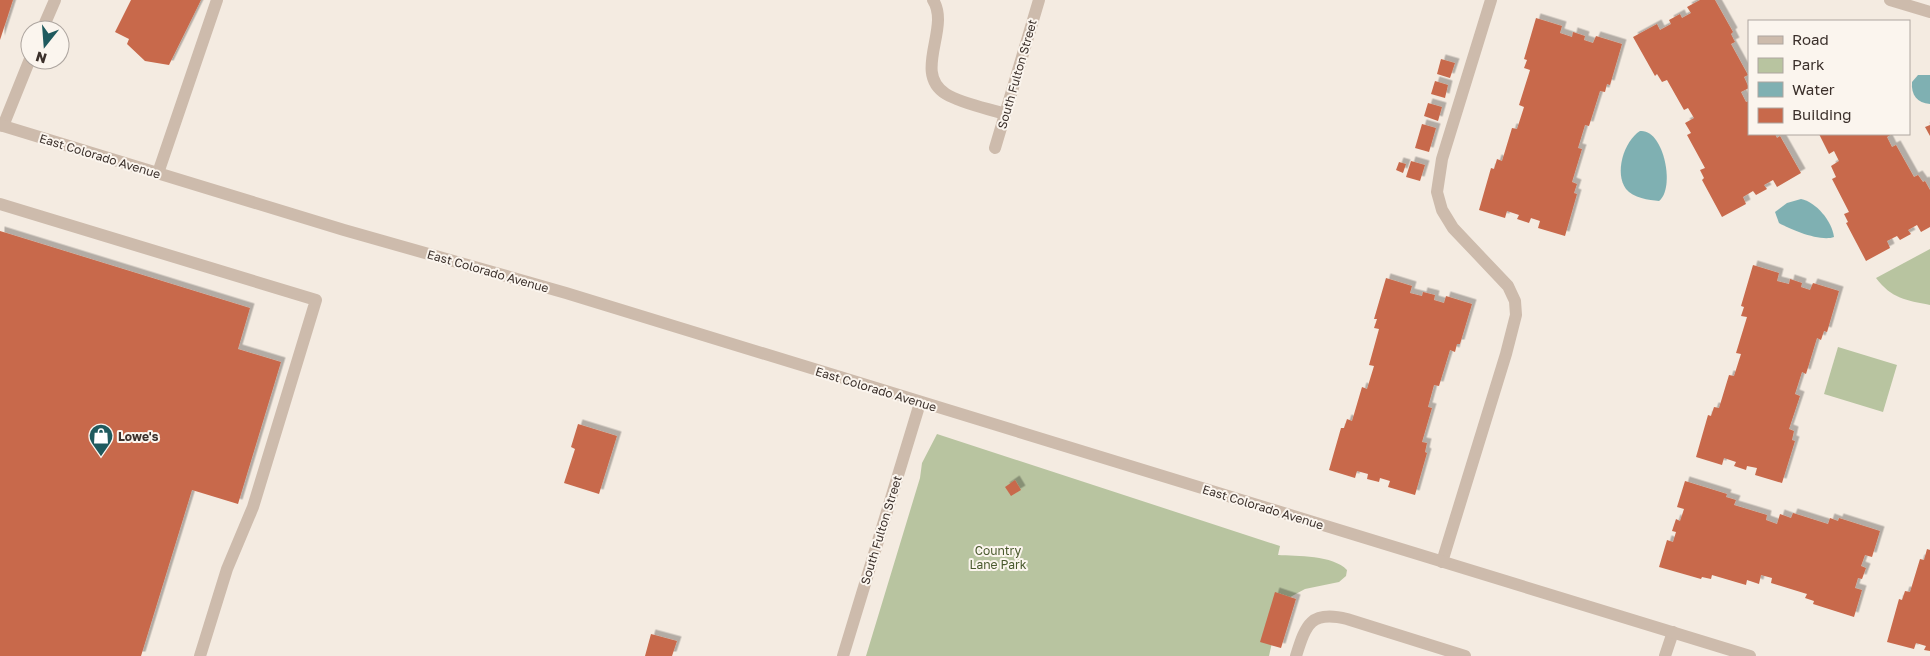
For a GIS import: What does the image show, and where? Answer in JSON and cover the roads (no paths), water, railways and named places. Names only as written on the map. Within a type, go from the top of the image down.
[{"type":"street","points":[[46,20],[55,0]]},
{"type":"street","points":[[158,173],[217,0]]},
{"type":"street","points":[[933,0],[939,13],[939,25],[932,62],[932,74],[937,86],[955,98],[1005,114]]},
{"type":"street","name":"South Fulton Street","points":[[995,148],[1038,0]]},
{"type":"street","points":[[1442,562],[1506,354],[1516,315],[1515,301],[1508,286],[1453,228],[1442,210],[1437,192],[1442,158],[1491,0]]},
{"type":"street","points":[[1890,0],[1930,12]]},
{"type":"street","points":[[2,126],[25,70]]},
{"type":"street","name":"East Colorado Avenue","points":[[2,126],[344,230],[566,293],[1750,656]]},
{"type":"street","points":[[0,204],[316,300],[252,507],[227,569],[200,656]]},
{"type":"street","name":"South Fulton Street","points":[[843,656],[920,403]]},
{"type":"street","points":[[1296,656],[1307,626],[1317,617],[1328,615],[1347,619],[1465,656]]},
{"type":"street","points":[[1665,656],[1673,632]]},
{"type":"water","points":[[1918,75],[1930,75],[1930,104],[1918,100],[1914,94],[1912,82]]},
{"type":"water","points":[[1640,131],[1648,133],[1655,139],[1661,148],[1665,160],[1666,184],[1664,194],[1659,201],[1633,195],[1622,182],[1622,158],[1629,142]]},
{"type":"water","points":[[1801,199],[1818,208],[1827,219],[1834,237],[1814,237],[1779,223],[1775,212],[1787,203]]},
{"type":"place","name":"Lowe's","points":[[101,457]]},
{"type":"park label","name":"Country Lane Park","points":[[998,557]]}]
